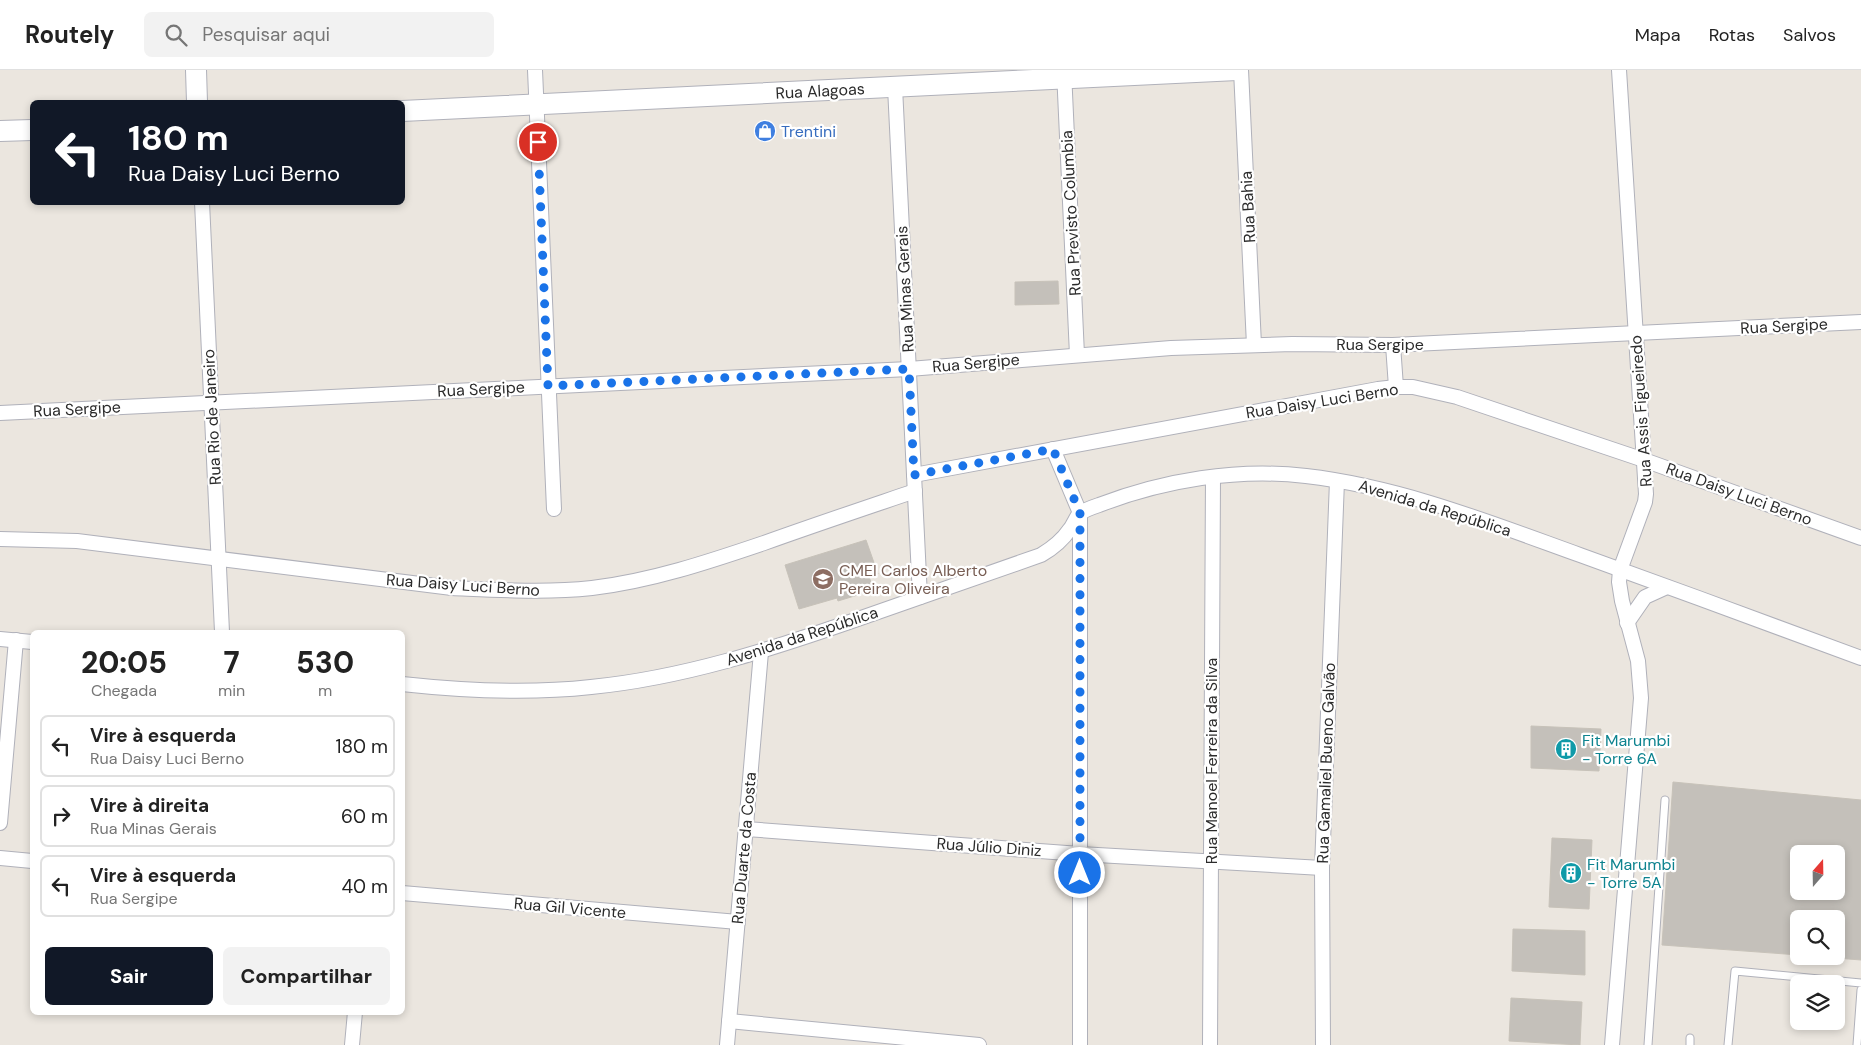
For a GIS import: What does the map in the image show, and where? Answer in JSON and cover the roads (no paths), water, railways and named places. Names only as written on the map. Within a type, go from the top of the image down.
[{"type":"street","points":[[196,70],[197,100]]},
{"type":"street","points":[[535,70],[554,509]]},
{"type":"street","name":"Rua Alagoas","points":[[405,112],[536,105],[895,78],[1237,70]]},
{"type":"street","name":"Rua Bahia","points":[[1241,70],[1254,345]]},
{"type":"street","name":"Rua Assis Figueiredo","points":[[1612,1045],[1641,698],[1638,661],[1620,592],[1620,570],[1645,502],[1646,494],[1619,70]]},
{"type":"street","name":"Rua Previsto Columbia","points":[[1064,74],[1077,355]]},
{"type":"street","name":"Rua Minas Gerais","points":[[895,78],[920,598]]},
{"type":"street","points":[[0,132],[30,130]]},
{"type":"street","name":"Rua Rio de Janeiro","points":[[202,205],[222,630]]},
{"type":"street","name":"Rua Sergipe","points":[[0,413],[909,369],[1171,348],[1325,344],[1393,345],[1861,322]]},
{"type":"street","points":[[1393,345],[1396,387]]},
{"type":"street","name":"Rua Daisy Luci Berno","points":[[914,475],[1396,387],[1426,389],[1457,397],[1644,460],[1861,538]]},
{"type":"street","points":[[1053,449],[1080,513],[1080,1045]]},
{"type":"street","name":"Avenida da República","points":[[405,684],[482,692],[534,691],[593,687],[672,674],[761,652],[1041,555],[1054,548],[1064,538],[1080,513],[1119,498],[1172,484],[1213,476],[1272,474],[1337,481],[1397,494],[1445,508],[1667,586],[1861,658]]},
{"type":"street","name":"Rua Manoel Ferreira da Silva","points":[[1210,1045],[1213,476]]},
{"type":"street","name":"Rua Gamaliel Bueno Galvão","points":[[1323,1045],[1322,868],[1337,481]]},
{"type":"street","name":"Rua Daisy Luci Berno","points":[[0,539],[76,541],[452,588],[550,590],[593,588],[637,580],[719,558],[915,491]]},
{"type":"street","points":[[1628,623],[1645,597],[1667,586]]},
{"type":"street","points":[[0,639],[30,642]]},
{"type":"street","points":[[0,823],[16,640]]},
{"type":"street","name":"Rua Duarte da Costa","points":[[727,1045],[761,652]]},
{"type":"street","name":"Rua Júlio Diniz","points":[[746,829],[1080,854],[1322,868]]},
{"type":"street","points":[[0,858],[30,860]]},
{"type":"street","name":"Rua Gil Vicente","points":[[405,893],[738,922]]},
{"type":"street","points":[[352,1045],[355,1015]]},
{"type":"street","points":[[729,1021],[979,1045]]},
{"type":"lane","points":[[1648,1045],[1665,800]]},
{"type":"lane","points":[[1728,1045],[1735,971],[1861,983]]},
{"type":"lane","points":[[1857,1045],[1861,990]]},
{"type":"place","name":"Trentini","points":[[765,131]]},
{"type":"place","name":"CMEI Carlos Alberto Pereira Oliveira","points":[[823,579]]},
{"type":"place","name":"Fit Marumbi - Torre 6A","points":[[1566,749]]},
{"type":"place","name":"Fit Marumbi - Torre 5A","points":[[1571,873]]}]
